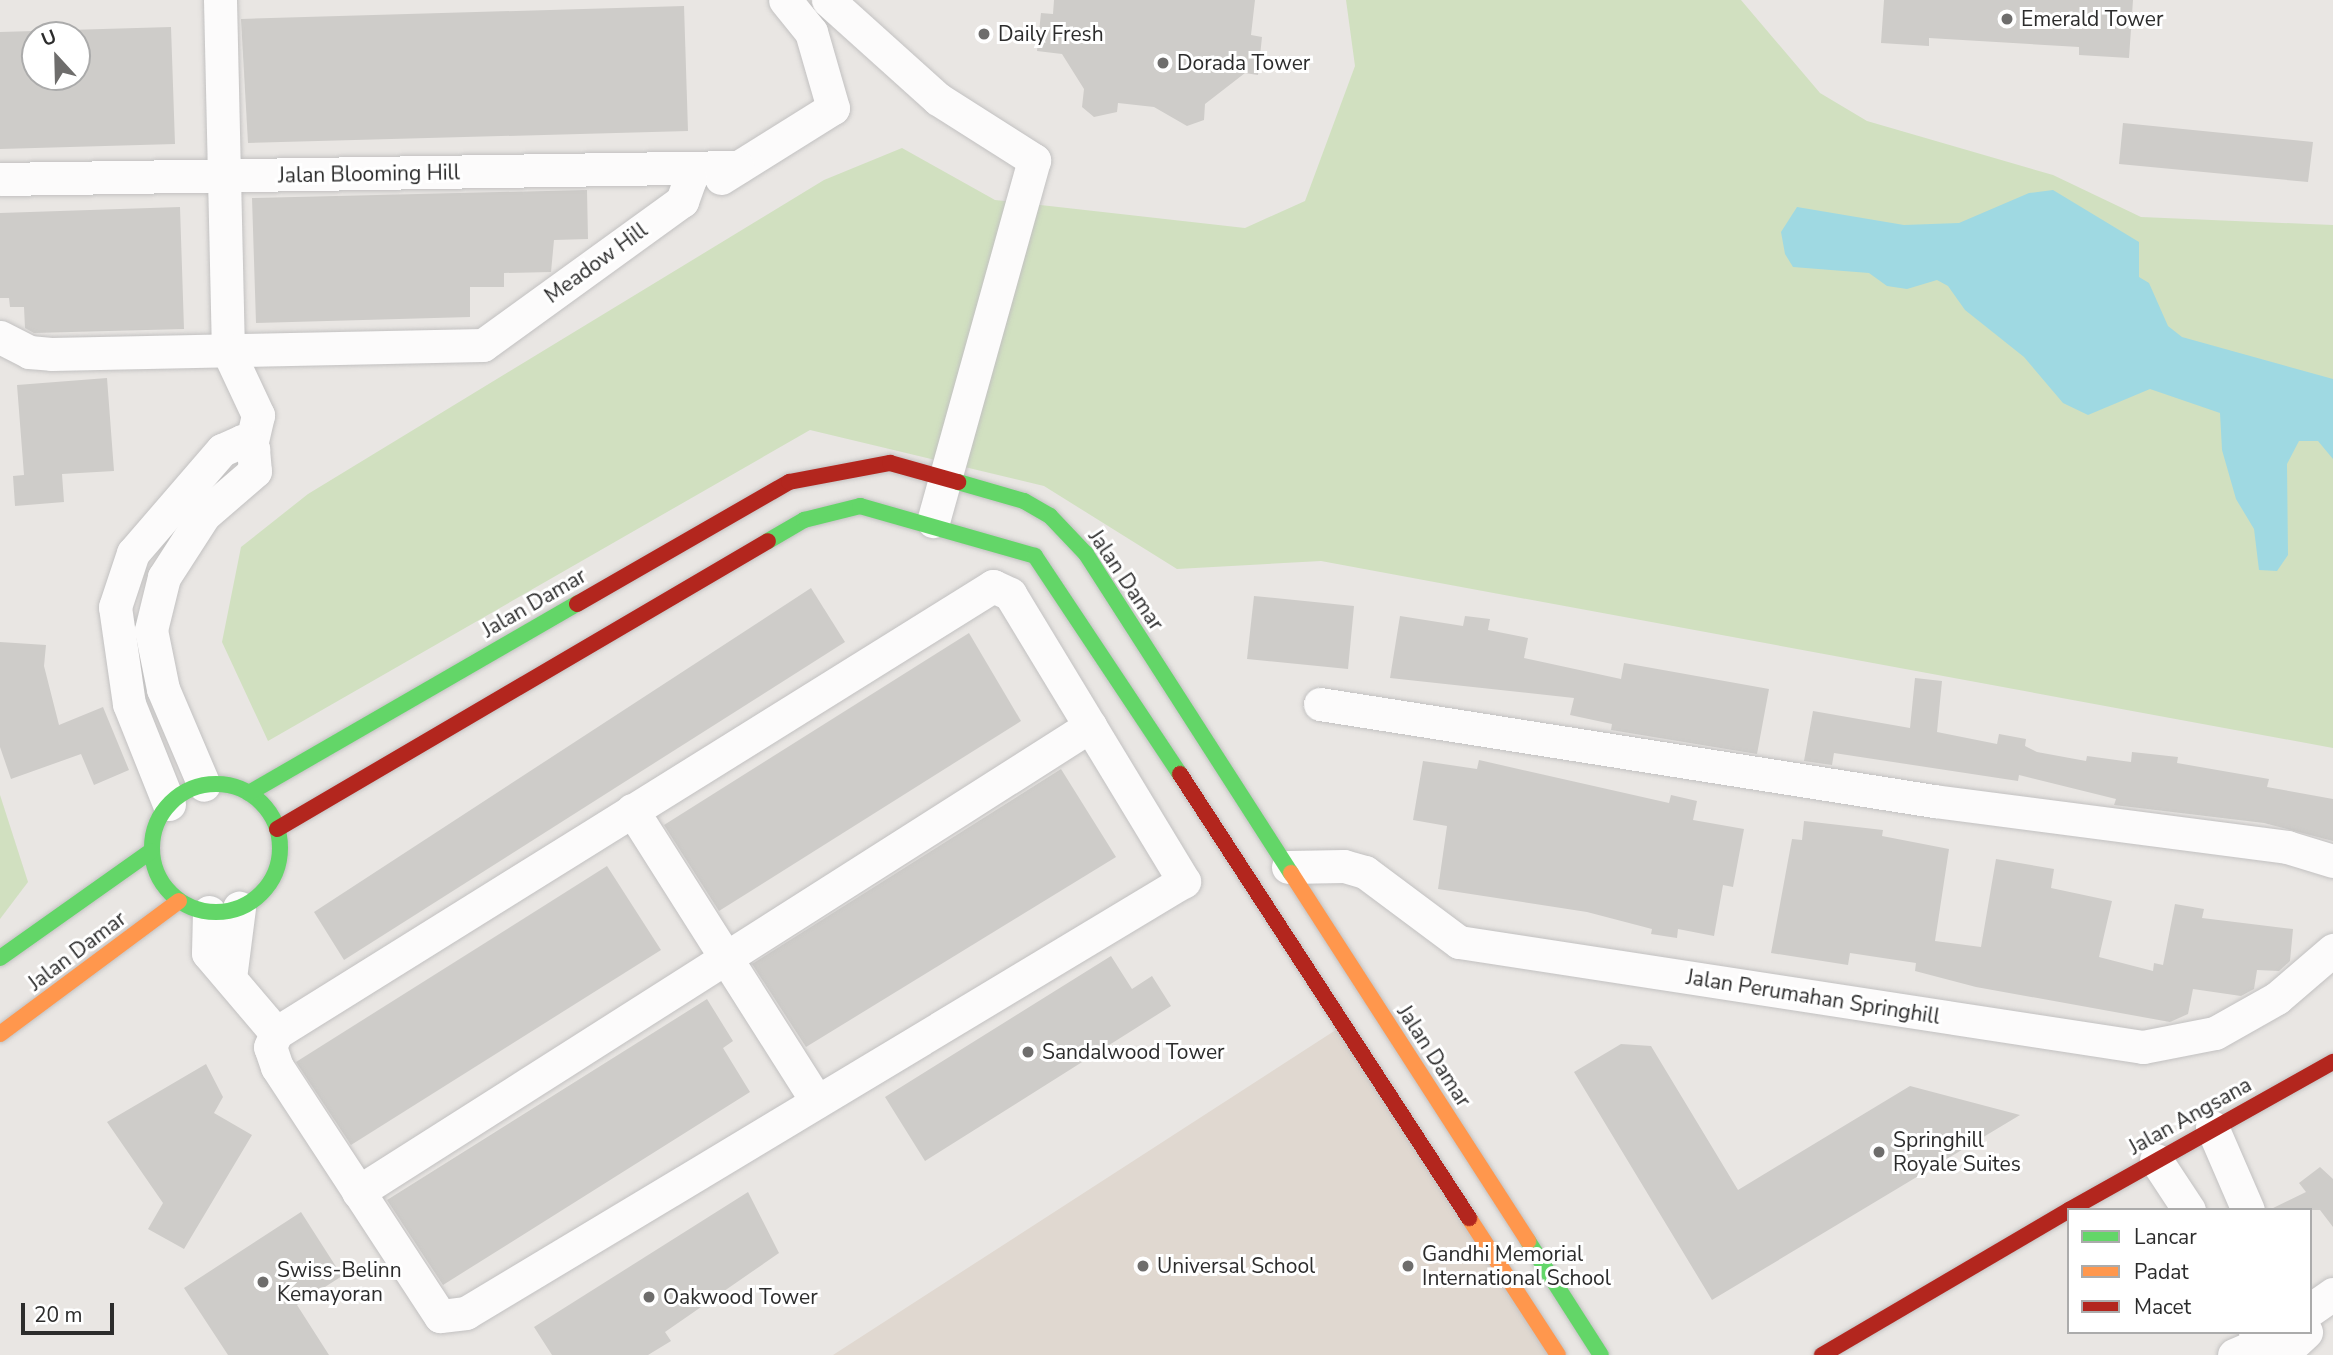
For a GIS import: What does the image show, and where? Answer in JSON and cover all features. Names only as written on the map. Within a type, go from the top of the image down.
[{"type":"street","points":[[204,785],[163,689],[151,630],[164,578],[204,514],[254,471],[251,445],[258,415],[229,351],[227,176],[220,0]]},
{"type":"street","name":"Jalan Blooming Hill","points":[[0,179],[227,176],[683,186],[738,167],[833,108],[811,32],[785,0]]},
{"type":"street","points":[[828,0],[938,99],[1034,160],[933,521]]},
{"type":"street","name":"Meadow Hill","points":[[229,351],[483,345],[683,186]]},
{"type":"street","points":[[0,337],[29,352],[51,354],[229,351]]},
{"type":"street","points":[[169,804],[129,704],[115,607],[133,553],[178,497],[229,444],[251,445]]},
{"type":"street","name":"Jalan Damar","points":[[250,793],[789,482],[891,463],[947,476],[1024,501],[1072,537],[1289,867],[1601,1355]]},
{"type":"street","points":[[277,829],[804,520],[860,506],[933,521],[1035,556],[1236,853],[1558,1355]]},
{"type":"street","points":[[993,586],[1010,594],[1090,726],[1184,881],[466,1312],[440,1317],[277,1067],[270,1047],[276,1033],[993,586]]},
{"type":"street","points":[[1320,704],[1934,801],[2287,847],[2333,861]]},
{"type":"street","points":[[358,1192],[1090,726]]},
{"type":"street","points":[[209,907],[272,878],[280,854],[277,829],[250,793],[204,785],[169,804],[155,826],[151,851],[155,870],[209,907],[230,978],[276,1033]]},
{"type":"street","points":[[632,810],[817,1101]]},
{"type":"street","points":[[1236,853],[1267,833]]},
{"type":"street","name":"Jalan Damar","points":[[0,958],[151,851]]},
{"type":"street","name":"Jalan Perumahan Springhill","points":[[1289,867],[1344,866],[1365,872],[1459,942],[2143,1047],[2215,1033],[2277,998],[2333,950]]},
{"type":"street","name":"Jalan Damar","points":[[0,1034],[209,907]]},
{"type":"street","points":[[1306,966],[1338,945]]},
{"type":"street","name":"Jalan Angsana","points":[[2072,1208],[2212,1127],[2333,1062]]},
{"type":"street","points":[[2212,1127],[2247,1208]]},
{"type":"street","points":[[2155,1160],[2188,1208]]},
{"type":"street","name":"Jalan Angsana","points":[[1822,1355],[2067,1211]]},
{"type":"street","points":[[2312,1309],[2333,1294]]},
{"type":"street","points":[[2250,1343],[2290,1347],[2304,1334]]},
{"type":"shaded area","name":"Universal School","points":[[1345,1024],[1560,1355],[833,1355]]},
{"type":"green space","points":[[1346,0],[1741,0],[1820,93],[1867,121],[2053,175],[2141,217],[2333,225],[2333,748],[1321,561],[1177,569],[1044,486],[810,430],[268,741],[222,642],[241,547],[308,494],[824,180],[902,148],[995,200],[1245,228],[1305,201],[1355,66]]},
{"type":"green space","points":[[0,795],[28,882],[0,919]]},
{"type":"water","points":[[2053,190],[2139,242],[2139,277],[2149,283],[2168,326],[2182,337],[2333,379],[2333,459],[2318,441],[2299,441],[2287,464],[2288,555],[2277,571],[2259,570],[2254,529],[2236,499],[2222,450],[2220,413],[2150,389],[2088,415],[2063,403],[2024,357],[1965,310],[1948,286],[1937,280],[1907,289],[1887,286],[1869,273],[1793,267],[1785,254],[1781,232],[1797,207],[1904,225],[1959,223],[2029,193]]},
{"type":"building","name":"Dorada Tower","points":[[1054,0],[1255,0],[1251,35],[1262,37],[1258,75],[1245,73],[1205,104],[1204,120],[1187,126],[1154,107],[1118,103],[1117,112],[1094,117],[1082,107],[1084,89],[1062,54],[1037,51],[1041,13],[1053,14]]},
{"type":"building","name":"Emerald Tower","points":[[1884,0],[2133,0],[2129,58],[2079,55],[2079,47],[1929,38],[1929,46],[1881,43]]},
{"type":"building","points":[[684,6],[688,131],[248,143],[241,19]]},
{"type":"building","points":[[171,27],[175,144],[0,149],[0,32],[21,31],[21,91],[91,91],[91,29]]},
{"type":"building","points":[[2123,123],[2313,142],[2308,182],[2119,164]]},
{"type":"building","points":[[587,190],[588,239],[554,240],[551,272],[504,273],[504,287],[470,287],[470,317],[256,323],[252,198]]},
{"type":"building","points":[[180,207],[184,329],[34,333],[25,328],[24,307],[10,307],[9,298],[0,298],[0,213]]},
{"type":"building","points":[[107,378],[114,471],[62,474],[64,502],[15,506],[13,476],[24,475],[17,385]]},
{"type":"building","points":[[811,588],[845,642],[344,960],[314,912]]},
{"type":"building","points":[[1254,596],[1354,606],[1348,669],[1247,659]]},
{"type":"building","points":[[1400,616],[1463,626],[1465,616],[1490,619],[1488,630],[1528,638],[1524,658],[1621,679],[1624,663],[1769,689],[1757,754],[1611,730],[1612,724],[1570,715],[1574,698],[1390,678]]},
{"type":"building","points":[[969,633],[1021,721],[719,911],[664,825]]},
{"type":"building","points":[[0,642],[46,645],[44,666],[59,725],[103,707],[129,770],[94,785],[81,754],[11,779],[0,747]]},
{"type":"building","points":[[1915,678],[1942,681],[1937,732],[1997,744],[1999,734],[2026,739],[2025,746],[2037,752],[2086,761],[2087,756],[2131,762],[2132,752],[2178,757],[2177,763],[2269,779],[2267,787],[2333,799],[2333,841],[2264,823],[2114,805],[2116,799],[2019,775],[2018,781],[1834,753],[1832,765],[1804,761],[1813,711],[1910,728]]},
{"type":"building","points":[[1479,760],[1669,803],[1671,795],[1697,801],[1693,820],[1744,829],[1733,887],[1723,885],[1714,936],[1678,929],[1677,938],[1651,934],[1652,929],[1587,912],[1438,889],[1447,826],[1413,820],[1423,761],[1477,769]]},
{"type":"building","points":[[1061,769],[1116,857],[806,1047],[752,964]]},
{"type":"building","points":[[1804,821],[1883,830],[1882,836],[1949,849],[1935,941],[1981,947],[1996,859],[2054,869],[2051,888],[2112,901],[2099,957],[2153,971],[2154,963],[2163,965],[2175,904],[2204,909],[2202,918],[2293,929],[2290,961],[2279,971],[2257,970],[2254,989],[2241,996],[2193,989],[2188,1014],[2170,1022],[1976,987],[1915,971],[1916,963],[1850,953],[1848,965],[1771,953],[1792,839],[1802,840]]},
{"type":"building","points":[[607,866],[661,950],[351,1145],[296,1062]]},
{"type":"building","name":"Sandalwood Tower","points":[[1111,956],[1132,989],[1152,976],[1171,1006],[925,1161],[885,1097]]},
{"type":"building","points":[[707,999],[733,1041],[723,1048],[750,1092],[443,1285],[387,1200]]},
{"type":"building","name":"Springhill Royale Suites","points":[[1621,1044],[1651,1046],[1738,1190],[1910,1086],[2020,1115],[1712,1300],[1574,1072]]},
{"type":"building","points":[[206,1064],[223,1097],[214,1113],[252,1135],[184,1249],[148,1229],[163,1203],[107,1122]]},
{"type":"building","points":[[2320,1167],[2333,1179],[2333,1227],[2320,1210],[2273,1208],[2306,1192],[2299,1183]]},
{"type":"building","name":"Oakwood Tower","points":[[748,1192],[779,1253],[665,1332],[671,1341],[648,1355],[552,1355],[534,1327]]},
{"type":"building","name":"Swiss-Belinn Kemayoran","points":[[301,1212],[342,1276],[297,1305],[329,1355],[228,1355],[184,1288]]},
{"type":"traffic: fast","points":[[958,482],[1024,501],[1050,516],[1086,554],[1291,873]]},
{"type":"traffic: fast","points":[[768,541],[804,520],[860,506],[1035,556],[1180,774]]},
{"type":"traffic: fast","points":[[249,793],[577,604]]},
{"type":"traffic: fast","points":[[216,784],[240,789],[261,803],[275,824],[280,848],[275,872],[261,893],[240,907],[216,912],[192,907],[171,893],[157,872],[152,848],[157,824],[171,803],[192,789],[216,784]]},
{"type":"traffic: fast","points":[[0,958],[151,851]]},
{"type":"traffic: fast","points":[[1528,1241],[1601,1355]]},
{"type":"traffic: slow","points":[[1291,873],[1528,1241]]},
{"type":"traffic: slow","points":[[0,1034],[179,901]]},
{"type":"traffic: slow","points":[[1469,1218],[1558,1355]]},
{"type":"traffic: jam","points":[[577,604],[789,482],[890,463],[958,482]]},
{"type":"traffic: jam","points":[[277,829],[768,541]]},
{"type":"traffic: jam","points":[[1180,774],[1469,1218]]},
{"type":"traffic: jam","points":[[2073,1208],[2333,1062]]},
{"type":"traffic: jam","points":[[1822,1355],[2067,1211]]},
{"type":"place","name":"Emerald Tower","points":[[2007,19]]},
{"type":"place","name":"Daily Fresh","points":[[984,34]]},
{"type":"place","name":"Dorada Tower","points":[[1163,63]]},
{"type":"place","name":"Sandalwood Tower","points":[[1028,1052]]},
{"type":"place","name":"Springhill Royale Suites","points":[[1879,1152]]},
{"type":"place","name":"Universal School","points":[[1143,1266]]},
{"type":"place","name":"Gandhi Memorial International School","points":[[1408,1266]]},
{"type":"place","name":"Swiss-Belinn Kemayoran","points":[[263,1282]]},
{"type":"place","name":"Oakwood Tower","points":[[649,1297]]}]
